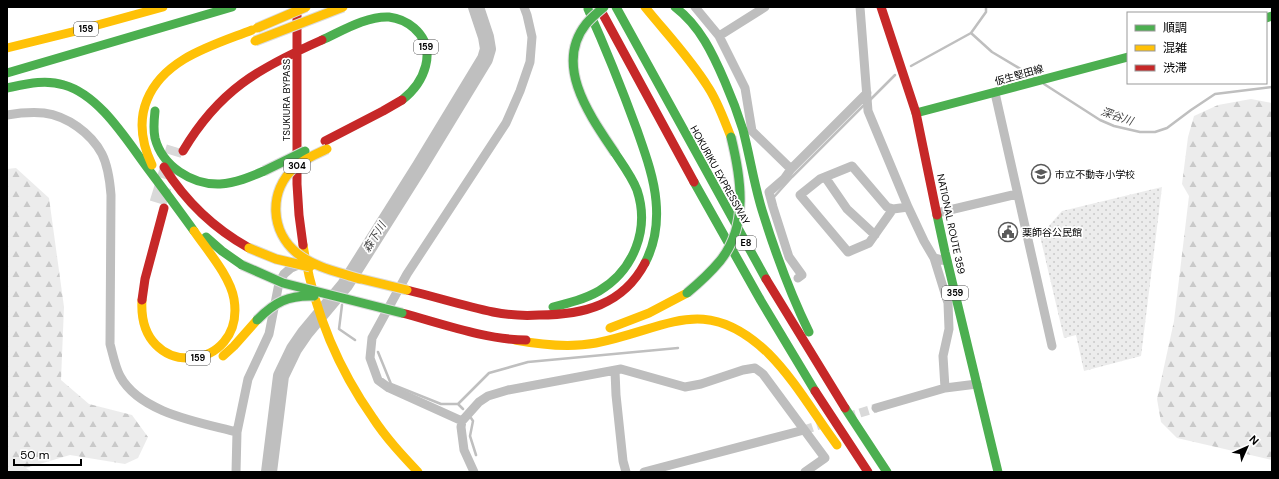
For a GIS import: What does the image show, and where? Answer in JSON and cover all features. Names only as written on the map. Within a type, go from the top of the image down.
[{"type":"main road","name":"159","points":[[7,47],[72,32],[163,7]]},
{"type":"main road","name":"159","points":[[7,73],[232,7]]},
{"type":"main road","name":"TSUKIURA BYPASS","points":[[297,7],[298,188],[300,225],[310,280],[329,340],[343,370],[363,404],[384,433],[418,472]]},
{"type":"main road","name":"159","points":[[174,204],[145,149],[142,115],[145,104],[155,84],[169,69],[187,57],[306,7]]},
{"type":"main road","points":[[324,7],[309,16],[252,42],[343,7]]},
{"type":"main road","points":[[153,127],[155,145],[161,162],[185,196],[200,214],[217,229],[249,248],[276,258],[493,312],[560,314],[578,312],[603,304],[625,290],[634,281],[642,270],[654,244],[657,216],[653,183],[647,160],[620,84],[588,7]]},
{"type":"main road","name":"E8","points":[[599,7],[744,274],[799,366],[868,472]]},
{"type":"main road","points":[[521,314],[538,312],[600,291],[620,275],[634,256],[638,246],[642,223],[640,201],[631,179],[593,121],[583,102],[576,85],[573,68],[575,46],[579,36],[590,19],[604,7]]},
{"type":"main road","name":"HOKURIKU EXPRESSWAY","points":[[616,7],[756,261],[811,356],[887,472]]},
{"type":"main road","points":[[598,331],[641,318],[658,310],[687,294],[708,277],[724,257],[736,233],[741,206],[739,174],[731,137],[722,115],[708,87],[697,71],[645,7]]},
{"type":"main road","points":[[675,7],[690,20],[698,30],[723,77],[742,128],[761,208],[775,252],[799,311],[840,391],[892,472]]},
{"type":"main road","name":"NATIONAL ROUTE 359","points":[[881,7],[916,113],[937,213],[998,472]]},
{"type":"main road","name":"159","points":[[7,47],[103,14]]},
{"type":"main road","name":"159","points":[[159,100],[153,116],[153,127],[155,140],[167,161],[182,175],[192,179],[214,184],[226,184],[239,181],[326,145],[391,107],[411,93],[419,83],[425,72],[427,64],[427,48],[418,33],[412,27],[397,18],[378,18],[362,22],[297,52],[238,85],[207,116],[190,138],[179,146]]},
{"type":"main road","name":"仮生堅田線","points":[[916,113],[1127,57]]},
{"type":"main road","name":"159","points":[[7,88],[35,82],[56,82],[66,84],[84,93],[102,109],[174,204],[218,266],[231,289],[235,309],[234,319],[228,337],[221,346],[202,358],[182,359],[171,356],[161,350],[152,341],[146,331],[142,311],[144,287],[161,206],[140,271],[134,304]]},
{"type":"main road","points":[[360,279],[318,265],[299,255],[284,242],[277,225],[274,207],[276,198],[283,181],[295,167],[326,145],[395,114],[416,100]]},
{"type":"main road","points":[[155,170],[203,234]]},
{"type":"main road","points":[[174,204],[222,251],[242,265],[284,283],[489,336],[554,346],[581,345],[612,339],[669,321],[697,318],[720,323],[745,334],[768,354],[791,381],[843,453]]},
{"type":"main road","points":[[216,361],[230,350],[264,312],[279,301],[297,296],[317,296],[356,302]]},
{"type":"main road","points":[[515,340],[548,339],[564,336]]},
{"type":"street","points":[[462,421],[389,388],[378,380],[370,358],[372,338],[407,274],[506,123],[520,91],[530,62],[532,37],[524,7]]},
{"type":"street","points":[[695,7],[719,36],[745,88],[752,130],[791,169]]},
{"type":"street","points":[[719,36],[765,7]]},
{"type":"street","points":[[860,7],[868,111],[908,207],[934,258],[948,303],[949,329],[943,356],[945,388]]},
{"type":"street","points":[[994,93],[1052,346]]},
{"type":"street","points":[[798,278],[802,275],[789,257],[769,192],[784,179],[791,169],[867,99]]},
{"type":"street","points":[[7,115],[21,113],[44,113],[65,119],[84,132],[93,141],[102,155],[110,179],[111,195],[110,344],[120,377],[139,399],[154,407],[168,413],[237,432]]},
{"type":"street","points":[[893,209],[869,243],[848,252],[800,195],[820,179],[852,166],[887,207],[893,209],[908,207]]},
{"type":"street","points":[[824,177],[847,209],[875,235]]},
{"type":"street","points":[[937,213],[1017,194]]},
{"type":"street","points":[[934,258],[948,261]]},
{"type":"street","points":[[236,472],[237,432],[248,379],[269,334],[279,283],[284,274],[291,268],[306,263]]},
{"type":"street","points":[[474,472],[464,450],[461,427],[462,421],[479,402],[488,396],[508,390],[622,369],[685,387],[701,384],[743,370],[755,368],[763,374],[825,458],[805,472]]},
{"type":"street","points":[[615,371],[621,445],[626,472]]},
{"type":"street","points":[[876,408],[945,388],[977,384]]},
{"type":"street","points":[[644,472],[804,430]]},
{"type":"green space","points":[[1251,99],[1272,103],[1272,460],[1177,438],[1161,422],[1157,399],[1174,321],[1189,196],[1182,184],[1188,137],[1194,116],[1218,105]]},
{"type":"green space","points":[[16,168],[49,198],[64,307],[61,380],[89,404],[132,415],[148,437],[138,458],[125,464],[70,455],[26,468],[32,472],[7,472],[7,169]]},
{"type":"green space","points":[[1162,187],[1141,356],[1084,371],[1076,335],[1064,338],[1040,236],[1062,211]]},
{"type":"waterway","name":"森下川","points":[[269,472],[281,376],[294,349],[305,333],[345,285],[485,59],[488,49],[486,37],[476,7]]},
{"type":"waterway","points":[[911,66],[971,33],[986,12],[986,7]]},
{"type":"waterway","name":"深谷川","points":[[971,33],[992,52],[1034,77]]},
{"type":"waterway","points":[[870,100],[895,75]]},
{"type":"waterway","name":"深谷川","points":[[1044,84],[1100,120],[1114,126],[1140,132],[1155,132],[1167,128],[1215,94],[1272,87]]},
{"type":"waterway","points":[[773,198],[865,104]]},
{"type":"waterway","name":"森下川","points":[[344,292],[345,285]]},
{"type":"waterway","points":[[342,305],[339,329],[355,340]]},
{"type":"waterway","points":[[378,352],[391,384],[441,404],[458,404],[489,373],[528,362],[678,348]]},
{"type":"waterway","points":[[458,404],[463,409]]},
{"type":"waterway","points":[[471,418],[473,421],[470,436],[476,455]]},
{"type":"tunnel","points":[[158,203],[175,147]]},
{"type":"tunnel","points":[[847,417],[876,408]]},
{"type":"tunnel","points":[[804,430],[825,423]]},
{"type":"traffic: fast","points":[[7,73],[232,7]]},
{"type":"traffic: fast","points":[[604,7],[586,24],[577,40],[573,57],[574,74],[579,91],[587,107],[615,153]]},
{"type":"traffic: fast","points":[[616,7],[766,279]]},
{"type":"traffic: fast","points":[[675,7],[692,23],[705,41],[716,61],[730,94],[743,130],[767,226],[789,287],[809,332]]},
{"type":"traffic: fast","points":[[588,9],[631,115],[651,174],[656,201],[657,217],[653,241],[645,263]]},
{"type":"traffic: fast","points":[[1267,18],[1272,16]]},
{"type":"traffic: fast","points":[[322,40],[363,21],[380,17],[396,18],[414,28],[422,37],[426,46],[426,66],[417,85],[402,100]]},
{"type":"traffic: fast","points":[[916,113],[1127,57]]},
{"type":"traffic: fast","points":[[7,88],[50,82],[77,90],[89,98],[112,120],[194,231]]},
{"type":"traffic: fast","points":[[155,111],[154,131],[159,148],[171,165],[189,177],[199,181],[220,184],[237,181],[264,171]]},
{"type":"traffic: fast","points":[[687,293],[720,261],[729,247],[735,232],[739,217],[740,185],[731,137]]},
{"type":"traffic: fast","points":[[264,171],[305,151]]},
{"type":"traffic: fast","points":[[553,307],[599,291],[622,272],[636,247],[640,234],[641,205],[635,185],[615,153]]},
{"type":"traffic: fast","points":[[694,182],[761,301],[815,391]]},
{"type":"traffic: fast","points":[[937,215],[998,472]]},
{"type":"traffic: fast","points":[[206,237],[222,251],[242,265]]},
{"type":"traffic: fast","points":[[242,265],[283,283],[402,313]]},
{"type":"traffic: fast","points":[[257,320],[276,304],[289,298],[314,296]]},
{"type":"traffic: fast","points":[[845,408],[887,472]]},
{"type":"traffic: slow","points":[[7,48],[163,7]]},
{"type":"traffic: slow","points":[[257,28],[306,7]]},
{"type":"traffic: slow","points":[[255,41],[343,7]]},
{"type":"traffic: slow","points":[[645,7],[701,76],[721,111],[731,137]]},
{"type":"traffic: slow","points":[[152,165],[146,149],[142,133],[142,125],[144,108],[155,86],[165,73],[178,63],[222,41],[252,30]]},
{"type":"traffic: slow","points":[[327,149],[302,162],[286,177],[280,188],[277,199],[276,211],[278,223],[282,234],[289,245],[305,259],[328,269],[360,279]]},
{"type":"traffic: slow","points":[[142,300],[145,327],[156,345],[172,355],[191,358],[209,353],[224,342],[233,324],[234,299],[232,290],[223,272],[194,231]]},
{"type":"traffic: slow","points":[[303,245],[307,268],[320,314],[328,336],[348,378],[383,432],[418,472]]},
{"type":"traffic: slow","points":[[249,248],[276,259],[310,267]]},
{"type":"traffic: slow","points":[[349,276],[407,290]]},
{"type":"traffic: slow","points":[[610,328],[649,313],[687,293]]},
{"type":"traffic: slow","points":[[515,340],[566,346],[586,345],[685,320],[704,319],[724,324],[745,334],[778,363],[837,445]]},
{"type":"traffic: slow","points":[[223,356],[257,320]]},
{"type":"traffic: jam","points":[[599,7],[694,182]]},
{"type":"traffic: jam","points":[[881,7],[916,113],[937,215]]},
{"type":"traffic: jam","points":[[297,11],[297,184],[303,245]]},
{"type":"traffic: jam","points":[[183,151],[211,112],[226,96],[242,83],[260,71],[299,50],[322,40]]},
{"type":"traffic: jam","points":[[325,141],[402,100]]},
{"type":"traffic: jam","points":[[164,167],[172,180],[201,213],[224,232],[249,248]]},
{"type":"traffic: jam","points":[[142,300],[145,279],[164,208]]},
{"type":"traffic: jam","points":[[407,290],[504,314],[533,315],[571,313],[586,310],[613,298],[625,289],[636,277],[645,263]]},
{"type":"traffic: jam","points":[[766,279],[845,408]]},
{"type":"traffic: jam","points":[[402,313],[480,334],[526,340]]},
{"type":"traffic: jam","points":[[815,391],[868,472]]},
{"type":"place","name":"市立不動寺小学校","points":[[1041,174]]},
{"type":"place","name":"薬師谷公民館","points":[[1008,232]]}]
